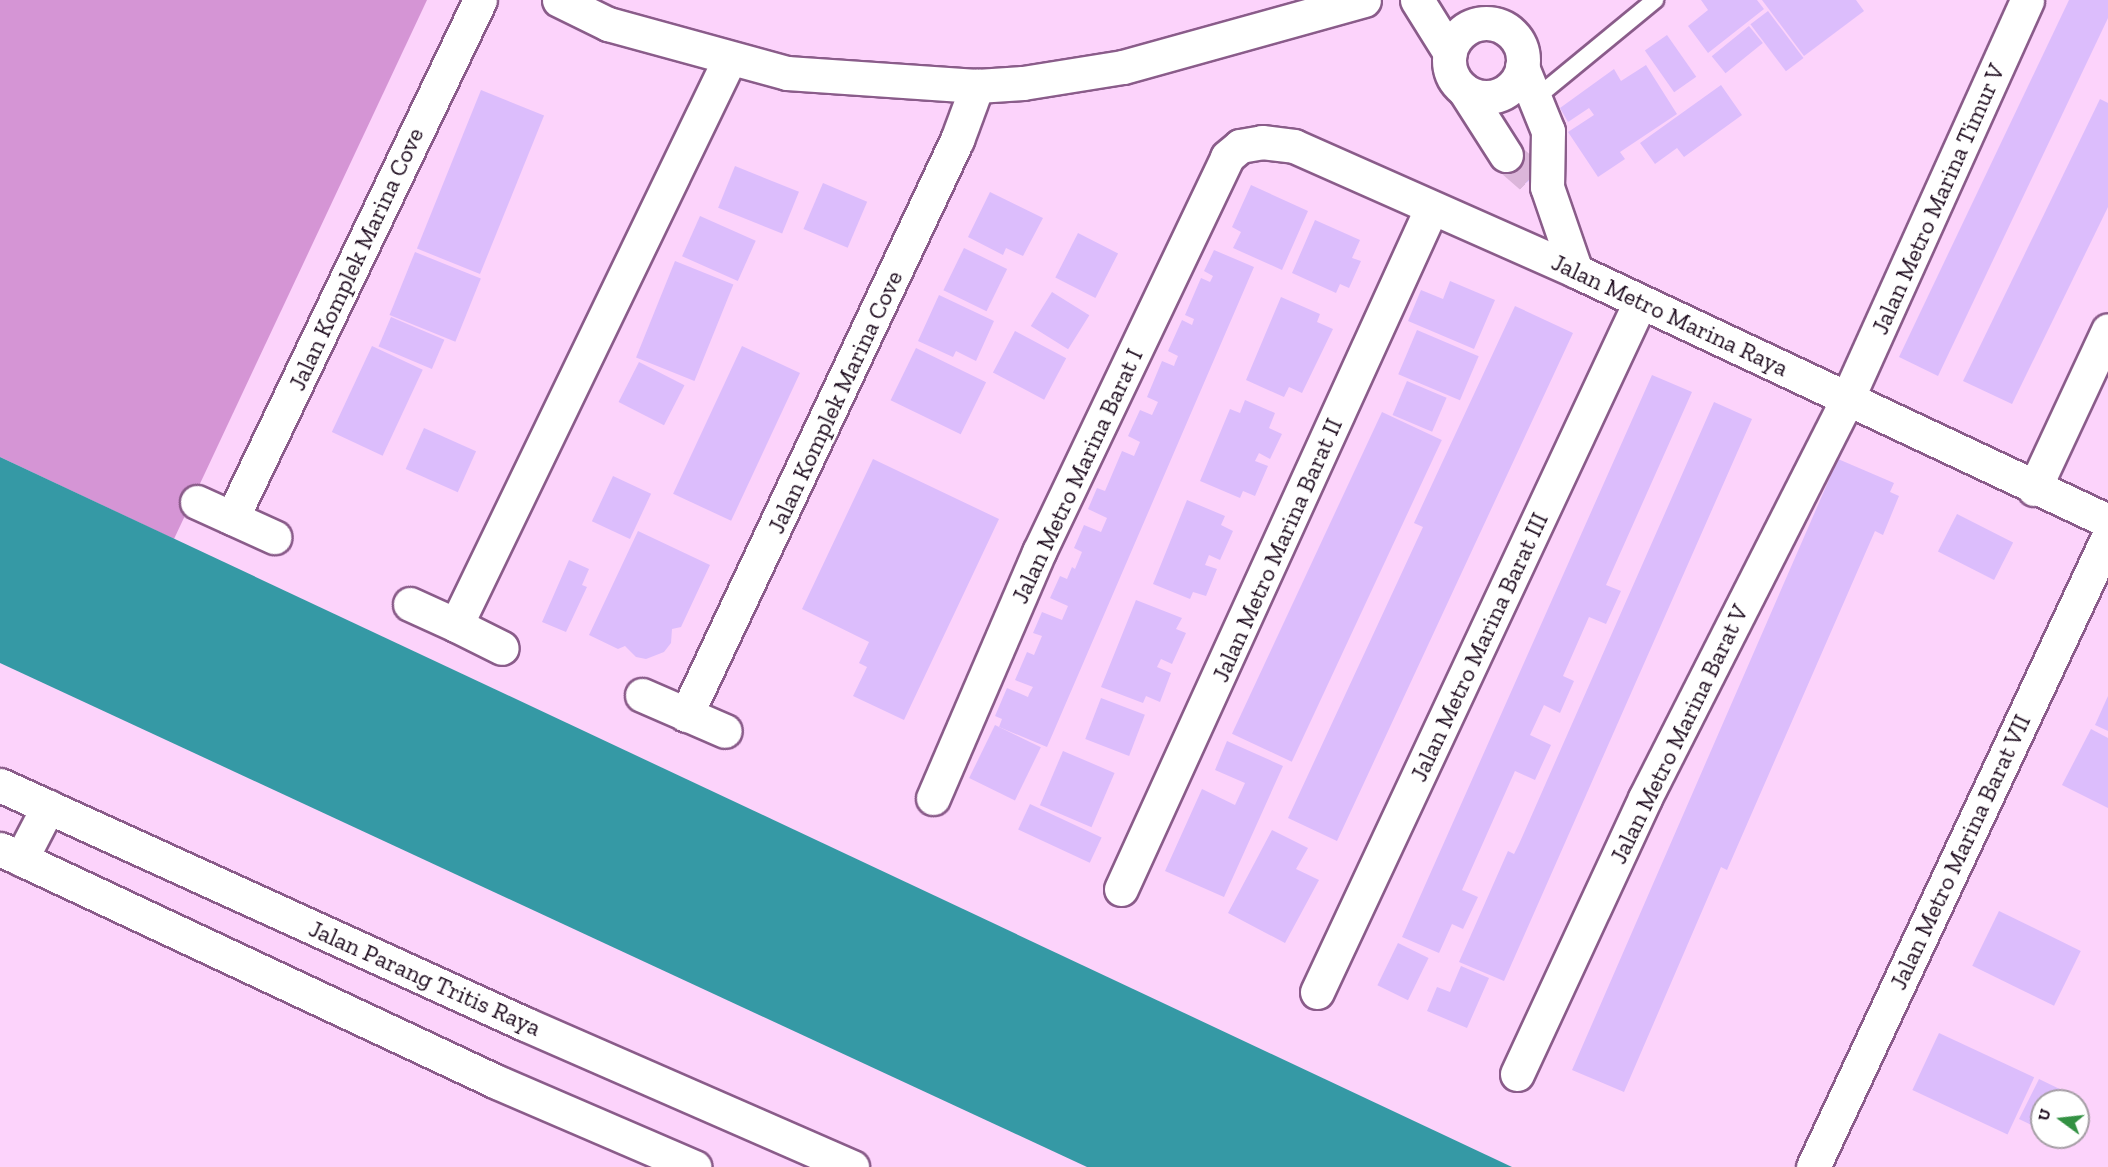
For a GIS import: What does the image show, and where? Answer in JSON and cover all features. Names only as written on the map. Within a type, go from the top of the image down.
[{"type":"street","name":"Jalan Komplek Marina Cove","points":[[232,518],[480,0]]},
{"type":"street","points":[[559,0],[608,24],[729,60],[788,73],[977,86],[1023,83],[1123,67],[1364,0]]},
{"type":"street","points":[[1416,0],[1450,52]]},
{"type":"street","name":"Jalan Metro Marina Timur V","points":[[1848,397],[2027,0]]},
{"type":"street","points":[[1465,91],[1478,96],[1500,94],[1517,80],[1522,67],[1522,52],[1501,14],[1465,29],[1450,52],[1450,67],[1465,91],[1506,155]]},
{"type":"street","points":[[456,625],[729,60]]},
{"type":"street","points":[[1522,67],[1537,97],[1548,131],[1540,182],[1576,271]]},
{"type":"street","name":"Jalan Komplek Marina Cove","points":[[686,715],[957,140],[977,86]]},
{"type":"street","name":"Jalan Metro Marina Raya","points":[[1227,157],[1240,146],[1262,142],[1294,146],[1431,209],[1576,271],[1848,397],[2034,489],[2108,522]]},
{"type":"street","name":"Jalan Metro Marina Barat I","points":[[933,798],[1039,552],[1227,157]]},
{"type":"street","name":"Jalan Metro Marina Barat II","points":[[1121,889],[1431,209]]},
{"type":"street","name":"Jalan Metro Marina Barat III","points":[[1317,992],[1640,302]]},
{"type":"street","points":[[2034,489],[2108,330]]},
{"type":"street","name":"Jalan Metro Marina Barat V","points":[[1517,1074],[1645,798],[1848,397]]},
{"type":"street","points":[[197,502],[274,537]]},
{"type":"street","name":"Jalan Metro Marina Barat VII","points":[[1813,1167],[2108,537]]},
{"type":"street","points":[[410,604],[502,648]]},
{"type":"street","points":[[642,695],[725,731]]},
{"type":"street","name":"Jalan Parang Tritis Raya","points":[[0,785],[525,1024],[852,1167]]},
{"type":"street","points":[[48,807],[10,854],[497,1082],[694,1167]]},
{"type":"lane","points":[[1537,97],[1655,0]]},
{"type":"shaded area","points":[[0,0],[427,0],[174,539],[0,457]]},
{"type":"shaded area","points":[[0,457],[1512,1167],[1087,1167],[0,663]]},
{"type":"building","points":[[1701,0],[1757,0],[1764,9],[1708,53],[1688,26],[1708,10]]},
{"type":"building","points":[[1762,0],[1856,0],[1864,11],[1804,56]]},
{"type":"building","points":[[2069,0],[2108,0],[2108,18],[1938,376],[1899,357]]},
{"type":"building","points":[[1768,11],[1804,58],[1786,71],[1750,24]]},
{"type":"building","points":[[1749,26],[1763,43],[1726,73],[1712,56]]},
{"type":"building","points":[[1667,35],[1696,77],[1674,92],[1645,50]]},
{"type":"building","points":[[1646,65],[1677,114],[1620,152],[1625,159],[1598,177],[1568,132],[1594,115],[1589,108],[1568,122],[1560,108],[1614,69],[1621,81]]},
{"type":"building","points":[[1721,85],[1742,115],[1684,157],[1677,148],[1655,164],[1640,143]]},
{"type":"building","points":[[481,90],[544,115],[480,274],[417,249]]},
{"type":"building","points":[[2100,99],[2108,103],[2108,207],[2012,404],[1963,381]]},
{"type":"building","points":[[1517,146],[1538,174],[1523,185],[1502,157]]},
{"type":"building","points":[[735,166],[799,192],[782,234],[718,208]]},
{"type":"building","points":[[823,183],[867,202],[848,248],[803,229]]},
{"type":"building","points":[[1251,185],[1308,211],[1282,270],[1233,248],[1241,232],[1232,227]]},
{"type":"building","points":[[990,192],[1043,218],[1023,256],[1006,248],[1003,255],[968,237]]},
{"type":"building","points":[[700,216],[756,241],[738,281],[682,256]]},
{"type":"building","points":[[1315,220],[1360,240],[1352,258],[1361,261],[1349,288],[1340,284],[1336,293],[1292,273]]},
{"type":"building","points":[[1078,233],[1118,253],[1095,298],[1055,278]]},
{"type":"building","points":[[964,248],[1007,269],[987,311],[943,290]]},
{"type":"building","points":[[1214,250],[1254,267],[1047,747],[999,727],[1002,719],[995,716],[1007,688],[1028,697],[1033,687],[1015,680],[1027,652],[1034,655],[1042,636],[1033,633],[1042,612],[1062,620],[1068,606],[1050,598],[1060,576],[1067,579],[1072,567],[1075,569],[1082,552],[1074,548],[1084,525],[1101,532],[1107,518],[1088,509],[1097,488],[1105,491],[1122,451],[1134,456],[1140,442],[1128,436],[1140,410],[1152,415],[1158,402],[1147,397],[1162,361],[1174,366],[1178,356],[1168,351],[1182,320],[1192,325],[1194,319],[1185,315],[1201,278],[1210,282],[1213,276],[1204,271]]},
{"type":"building","points":[[415,252],[481,279],[455,342],[390,315]]},
{"type":"building","points":[[675,261],[733,285],[694,381],[636,357]]},
{"type":"building","points":[[1450,281],[1495,300],[1474,349],[1408,321],[1421,290],[1443,299]]},
{"type":"building","points":[[1052,292],[1089,315],[1068,349],[1031,326]]},
{"type":"building","points":[[939,295],[994,321],[976,361],[956,351],[953,357],[918,341]]},
{"type":"building","points":[[1281,297],[1320,314],[1317,322],[1333,329],[1302,393],[1289,387],[1284,397],[1246,380]]},
{"type":"building","points":[[1515,306],[1573,333],[1337,841],[1288,818],[1423,527],[1414,523]]},
{"type":"building","points":[[391,317],[444,340],[432,369],[378,346]]},
{"type":"building","points":[[1417,330],[1479,356],[1460,400],[1398,374]]},
{"type":"building","points":[[1015,331],[1066,358],[1044,400],[993,372]]},
{"type":"building","points":[[372,346],[423,370],[383,456],[332,432]]},
{"type":"building","points":[[742,346],[800,373],[731,521],[673,494]]},
{"type":"building","points":[[916,348],[986,382],[961,434],[891,400]]},
{"type":"building","points":[[639,362],[684,385],[664,425],[619,402]]},
{"type":"building","points":[[1652,375],[1692,392],[1606,585],[1621,591],[1606,624],[1589,617],[1563,676],[1574,681],[1560,713],[1544,705],[1530,735],[1551,745],[1535,780],[1515,771],[1462,890],[1478,897],[1463,929],[1452,924],[1439,953],[1402,937]]},
{"type":"building","points":[[1407,381],[1447,398],[1432,432],[1393,415]]},
{"type":"building","points":[[1245,400],[1275,413],[1269,428],[1282,434],[1270,459],[1259,453],[1255,461],[1268,466],[1255,496],[1243,491],[1240,498],[1200,481],[1230,409],[1240,413]]},
{"type":"building","points":[[1714,402],[1752,419],[1504,981],[1459,962],[1508,851],[1514,854],[1519,844]]},
{"type":"building","points":[[1382,412],[1442,440],[1292,762],[1232,734]]},
{"type":"building","points":[[424,428],[476,451],[458,492],[406,469]]},
{"type":"building","points":[[873,459],[999,519],[904,720],[853,696],[867,667],[859,663],[869,642],[802,609]]},
{"type":"building","points":[[1838,459],[1894,483],[1890,492],[1899,496],[1883,535],[1875,531],[1727,870],[1721,867],[1624,1092],[1572,1070]]},
{"type":"building","points":[[613,476],[651,494],[630,539],[592,521]]},
{"type":"building","points":[[1187,500],[1225,516],[1221,525],[1233,531],[1220,560],[1209,555],[1205,565],[1217,569],[1206,596],[1193,592],[1190,599],[1153,584]]},
{"type":"building","points":[[1957,514],[2013,543],[1994,580],[1938,551]]},
{"type":"building","points":[[638,531],[710,565],[681,627],[672,629],[671,643],[664,652],[646,659],[636,657],[625,646],[618,649],[589,635]]},
{"type":"building","points":[[569,560],[589,569],[582,585],[587,587],[566,632],[542,622]]},
{"type":"building","points":[[1136,600],[1182,618],[1176,629],[1186,633],[1172,664],[1161,659],[1157,667],[1171,673],[1160,702],[1146,696],[1143,703],[1101,687]]},
{"type":"building","points":[[2108,696],[2108,731],[2095,725]]},
{"type":"building","points":[[1101,698],[1145,715],[1129,756],[1085,739]]},
{"type":"building","points":[[995,725],[1041,747],[1015,800],[969,778]]},
{"type":"building","points":[[2091,729],[2108,738],[2108,808],[2062,785]]},
{"type":"building","points":[[1227,741],[1283,766],[1224,897],[1165,871],[1202,789],[1235,805],[1245,783],[1215,770]]},
{"type":"building","points":[[1063,751],[1115,773],[1091,827],[1040,805]]},
{"type":"building","points":[[1030,804],[1102,837],[1090,863],[1018,829]]},
{"type":"building","points":[[1272,830],[1308,848],[1296,869],[1319,880],[1285,943],[1228,913]]},
{"type":"building","points":[[1999,911],[2081,951],[2054,1006],[1972,966]]},
{"type":"building","points":[[1398,943],[1429,958],[1408,1000],[1377,985]]},
{"type":"building","points":[[1461,966],[1489,978],[1467,1028],[1427,1011],[1437,987],[1450,992]]},
{"type":"building","points":[[1939,1033],[2034,1077],[2008,1134],[1912,1090]]},
{"type":"building","points":[[2039,1079],[2060,1089],[2034,1089]]},
{"type":"building","points":[[2030,1097],[2030,1124],[2019,1119]]},
{"type":"tunnel","points":[[1506,155],[1532,178]]}]
